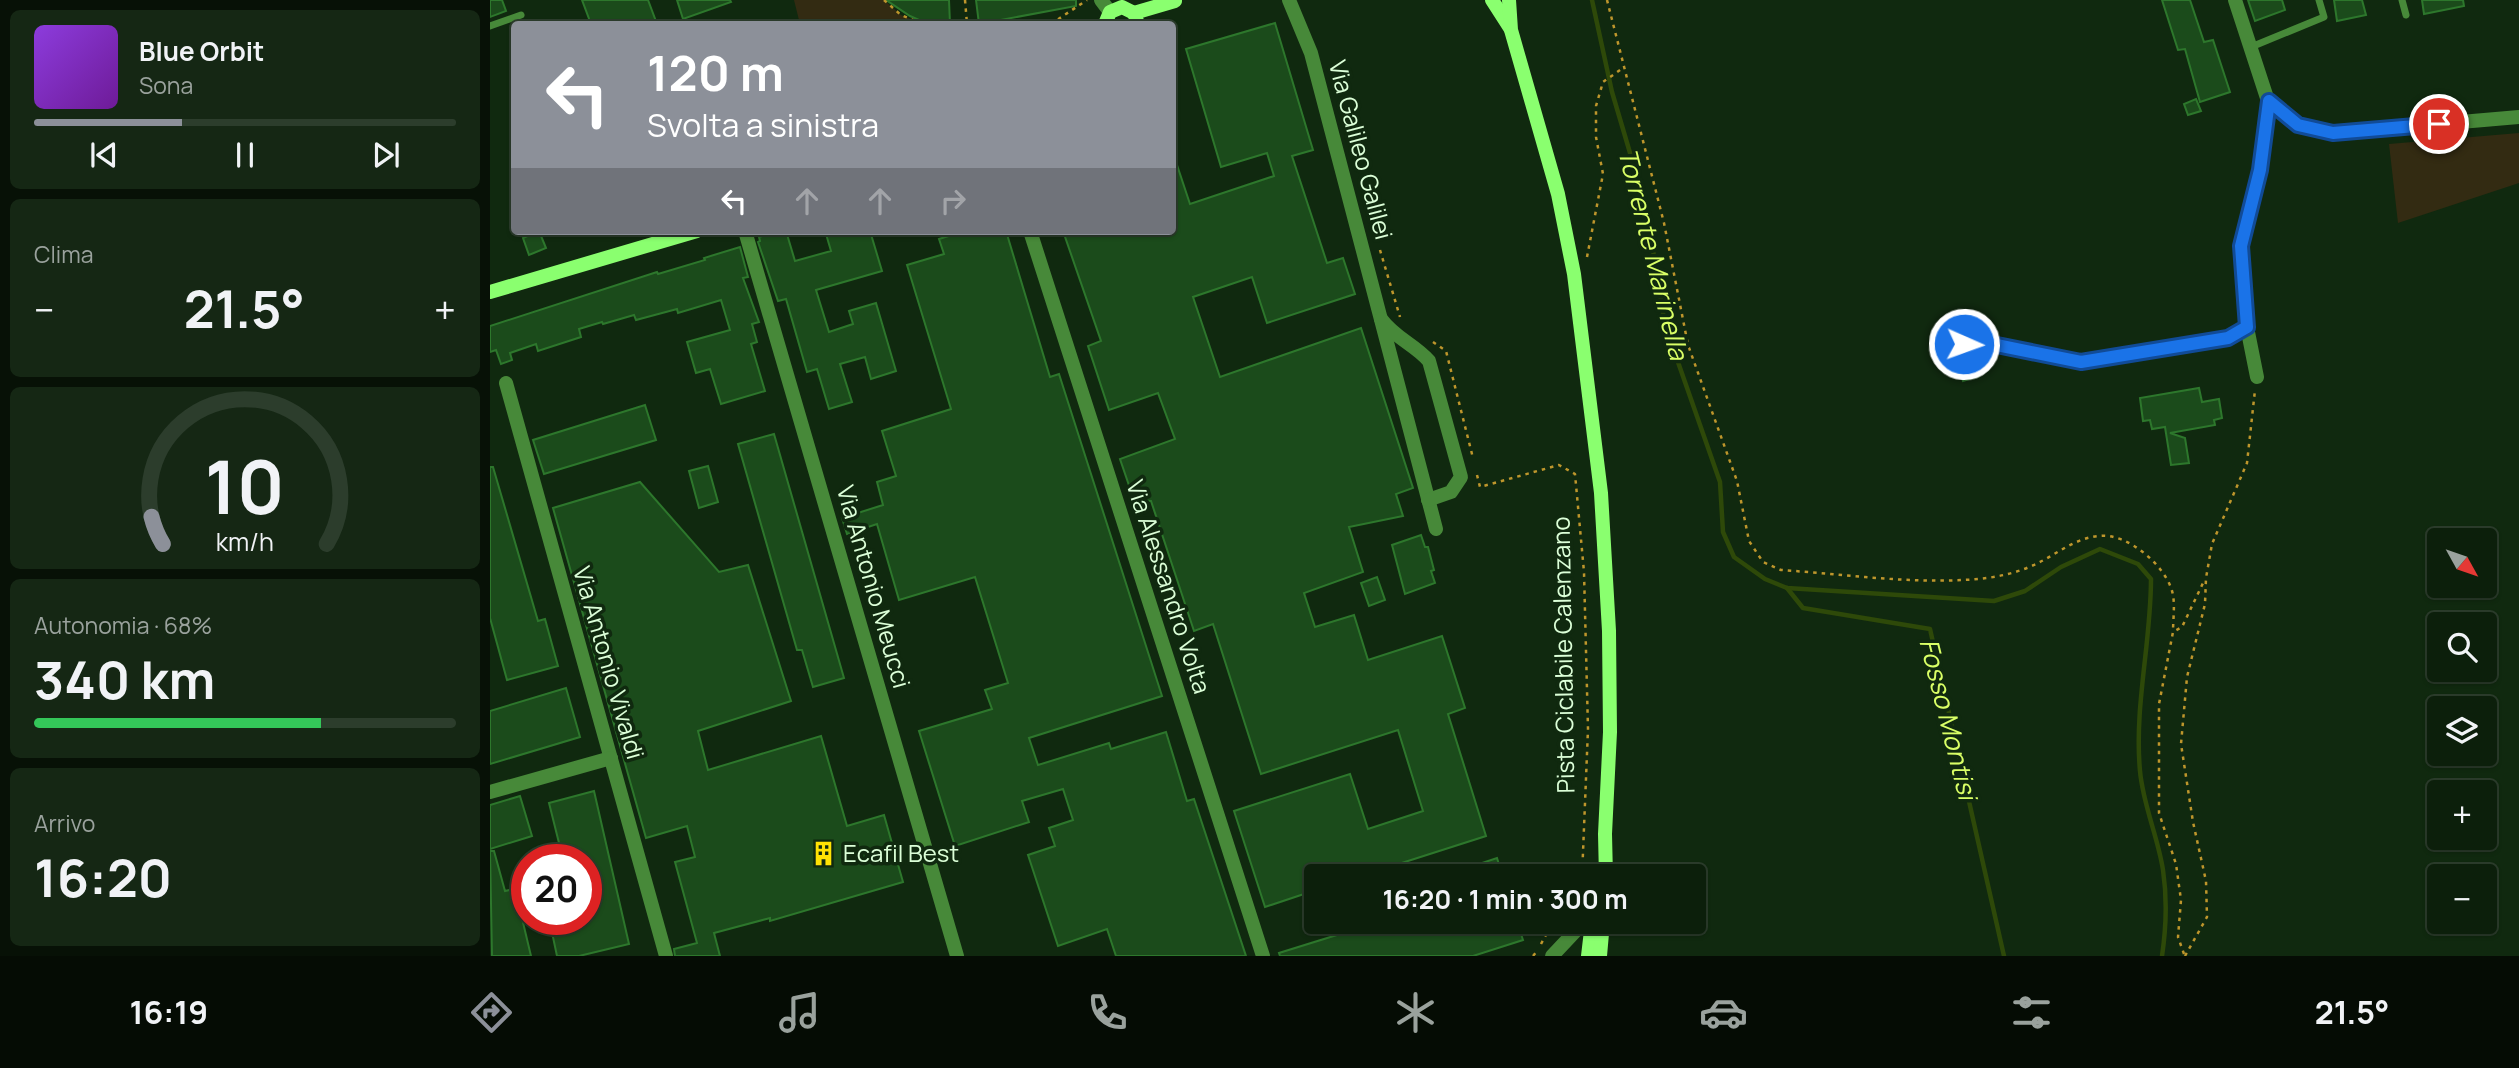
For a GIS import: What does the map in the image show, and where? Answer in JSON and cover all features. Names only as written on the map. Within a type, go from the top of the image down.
[{"type":"main road","points":[[1105,12],[1122,7],[1139,21],[1176,0]]},
{"type":"main road","points":[[1492,0],[1511,30]]},
{"type":"main road","points":[[1509,0],[1511,30],[1558,194],[1574,274],[1601,493],[1609,631],[1610,732],[1606,864]]},
{"type":"main road","points":[[490,292],[683,235]]},
{"type":"main road","points":[[1599,864],[1605,834]]},
{"type":"main road","points":[[1588,956],[1591,934]]},
{"type":"main road","points":[[1600,956],[1602,934]]},
{"type":"street","name":"Via Galileo Galilei","points":[[1289,0],[1311,53],[1436,529]]},
{"type":"street","points":[[2235,0],[2269,101],[2260,170],[2241,246],[2247,327],[2257,377]]},
{"type":"street","points":[[2269,101],[2298,125],[2333,133],[2519,117]]},
{"type":"street","name":"Via Antonio Meucci","points":[[746,235],[957,956]]},
{"type":"street","name":"Via Alessandro Volta","points":[[1031,235],[1263,956]]},
{"type":"street","name":"Via Galileo Galilei","points":[[1378,315],[1399,339],[1429,361],[1461,477],[1451,492],[1428,500]]},
{"type":"street","points":[[1392,365],[1399,352],[1413,348]]},
{"type":"street","name":"Via Antonio Vivaldi","points":[[506,383],[666,956]]},
{"type":"street","points":[[490,792],[611,758]]},
{"type":"street","points":[[1552,956],[1573,934]]},
{"type":"lane","points":[[2251,47],[2324,17],[2319,0]]},
{"type":"lane","points":[[2402,0],[2406,15]]},
{"type":"lane","points":[[490,26],[521,15]]},
{"type":"lane","points":[[1964,344],[1977,341],[2081,362],[2228,338],[2247,327]]},
{"type":"path","points":[[884,0],[901,15],[916,21]]},
{"type":"path","points":[[965,0],[967,21]]},
{"type":"path","points":[[1056,21],[1087,0]]},
{"type":"path","points":[[1607,0],[1664,223],[1688,345],[1737,481],[1749,541],[1763,562],[1781,570],[1919,580],[1963,580],[2007,575],[2036,564],[2073,543],[2100,535],[2126,540],[2148,556],[2161,571],[2173,593],[2173,632],[2159,705],[2159,813],[2176,864],[2182,900],[2178,937],[2185,956]]},
{"type":"path","points":[[1574,274],[1586,260],[1603,174],[1596,137],[1596,106],[1603,82],[1623,68]]},
{"type":"path","points":[[1377,241],[1401,320]]},
{"type":"path","points":[[1423,335],[1446,351],[1474,463]]},
{"type":"path","points":[[2185,956],[2207,917],[2206,881],[2193,822],[2181,744],[2187,677],[2205,604],[2212,544],[2247,463],[2257,377]]},
{"type":"path","name":"Pista Ciclabile Calenzano","points":[[1477,475],[1480,487],[1559,466],[1574,474],[1584,572],[1588,729],[1583,864]]},
{"type":"path","points":[[2173,632],[2182,627],[2206,578]]},
{"type":"path","points":[[1533,956],[1546,934]]},
{"type":"shaded area","points":[[794,0],[884,0],[901,15],[916,21],[799,21]]},
{"type":"shaded area","points":[[2519,133],[2519,183],[2398,223],[2389,144]]},
{"type":"building","points":[[490,0],[502,0],[506,11],[490,17]]},
{"type":"building","points":[[582,0],[648,0],[656,21],[590,21]]},
{"type":"building","points":[[677,0],[730,0],[731,2],[683,19]]},
{"type":"building","points":[[886,0],[949,0],[950,21],[921,21]]},
{"type":"building","points":[[976,0],[1076,0],[1076,6],[995,21],[979,21]]},
{"type":"building","points":[[2162,0],[2190,0],[2204,42],[2213,40],[2230,92],[2200,102],[2185,49],[2178,50]]},
{"type":"building","points":[[2248,0],[2282,0],[2285,10],[2255,21]]},
{"type":"building","points":[[2334,0],[2362,0],[2366,15],[2337,21]]},
{"type":"building","points":[[2422,0],[2463,0],[2464,6],[2424,14]]},
{"type":"building","points":[[1275,23],[1313,150],[1292,156],[1327,263],[1343,258],[1355,294],[1267,323],[1252,277],[1193,297],[1220,377],[1361,328],[1413,488],[1396,494],[1403,516],[1349,527],[1363,572],[1304,593],[1315,627],[1354,615],[1368,660],[1442,636],[1465,708],[1448,714],[1486,836],[1399,864],[1304,864],[1304,894],[1265,907],[1234,811],[1350,774],[1368,829],[1423,811],[1398,730],[1261,774],[1213,624],[1194,631],[1151,501],[1134,500],[1120,459],[1175,439],[1158,393],[1109,410],[1088,346],[1101,341],[1064,235],[1176,235],[1176,162],[1190,204],[1274,176],[1267,153],[1221,167],[1186,49]]},
{"type":"building","points":[[2196,99],[2201,111],[2188,115],[2184,104]]},
{"type":"building","points":[[541,235],[546,248],[529,255],[523,238]]},
{"type":"building","points":[[787,235],[795,261],[831,251],[826,235],[871,235],[882,271],[816,290],[829,332],[853,324],[849,311],[876,303],[896,371],[871,379],[865,357],[840,364],[852,402],[829,409],[817,369],[807,372],[786,299],[778,301],[758,242],[759,237]]},
{"type":"building","points":[[952,235],[1007,235],[1050,377],[1059,374],[1162,696],[1029,738],[1038,765],[1109,743],[1111,749],[1166,732],[1187,801],[1194,799],[1246,956],[1116,956],[1107,929],[1058,946],[1028,855],[1055,846],[1049,828],[1073,820],[1063,789],[1022,801],[1029,822],[955,846],[919,731],[992,709],[985,690],[1008,683],[975,577],[899,600],[877,524],[847,534],[842,518],[883,505],[877,482],[896,476],[882,431],[951,409],[907,265],[944,254],[939,239]]},
{"type":"building","points":[[740,247],[748,277],[743,278],[759,322],[752,324],[757,342],[751,344],[765,391],[721,404],[710,369],[696,373],[687,342],[730,330],[721,300],[678,313],[677,309],[636,320],[634,315],[603,324],[602,322],[579,329],[581,337],[538,351],[536,344],[510,353],[512,360],[501,364],[496,350],[490,352],[490,326]]},
{"type":"building","points":[[1971,350],[1979,376],[1963,381],[1955,355]]},
{"type":"building","points":[[2199,388],[2202,402],[2219,399],[2222,418],[2214,420],[2215,425],[2170,433],[2185,438],[2189,463],[2171,465],[2165,427],[2152,429],[2150,420],[2143,421],[2140,398]]},
{"type":"building","points":[[645,405],[656,440],[544,474],[533,440]]},
{"type":"building","points":[[774,434],[844,678],[813,687],[802,650],[797,650],[738,444]]},
{"type":"building","points":[[708,466],[718,502],[699,508],[689,471]]},
{"type":"building","points":[[490,467],[493,467],[538,621],[545,619],[558,666],[507,680],[490,618]]},
{"type":"building","points":[[640,482],[719,572],[748,565],[791,701],[698,731],[708,770],[821,736],[847,826],[884,815],[903,882],[770,921],[770,918],[714,933],[720,956],[675,956],[674,949],[697,943],[675,862],[695,857],[687,826],[646,838],[553,508]]},
{"type":"building","points":[[1421,535],[1425,547],[1428,547],[1435,583],[1405,594],[1392,545]]},
{"type":"building","points":[[1377,577],[1385,600],[1369,606],[1361,583]]},
{"type":"building","points":[[566,688],[580,737],[490,764],[490,711]]},
{"type":"building","points":[[594,791],[629,944],[579,956],[557,956],[553,935],[602,935],[602,844],[559,844],[549,803]]},
{"type":"building","points":[[520,796],[532,836],[490,849],[490,805]]},
{"type":"building","points":[[490,851],[494,851],[505,891],[511,890],[511,935],[526,935],[531,956],[492,956]]},
{"type":"building","points":[[1497,858],[1499,864],[1479,864]]},
{"type":"building","points":[[1340,934],[1521,934],[1523,940],[1473,956],[1280,956],[1279,953]]},
{"type":"waterway","name":"Torrente Marinella","points":[[1592,0],[1612,92],[1646,207],[1665,325],[1720,482],[1723,532],[1734,557],[1765,579],[1787,588],[1994,601],[2025,591],[2061,567],[2100,549],[2138,564],[2151,579],[2139,747],[2142,784],[2164,880],[2166,913],[2162,956]]},
{"type":"waterway","name":"Fosso Montisi","points":[[1787,588],[1803,608],[1930,629],[2004,956]]},
{"type":"place","name":"Ecafil Best","points":[[823,854]]},
{"type":"route","points":[[1964,344],[1977,341],[2081,362],[2228,338],[2247,327],[2241,246],[2260,170],[2269,101],[2298,125],[2333,133],[2439,124]]}]
